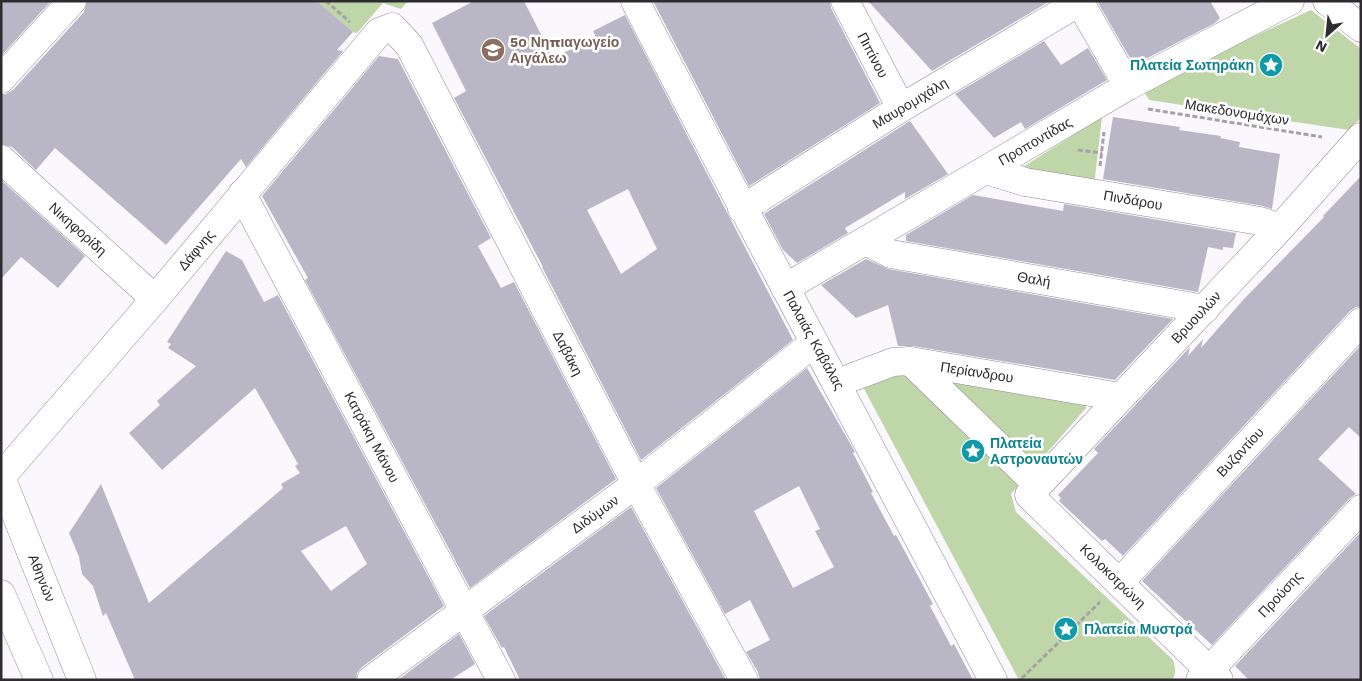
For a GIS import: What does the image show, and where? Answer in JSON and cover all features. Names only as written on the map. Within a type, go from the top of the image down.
[{"type":"main road","points":[[1,79],[72,1]]},
{"type":"main road","name":"Παλαιάς Καβάλας","points":[[635,1],[742,209],[837,383],[993,680]]},
{"type":"main road","name":"Πιπίνου","points":[[845,1],[901,108]]},
{"type":"main road","points":[[1080,1],[1118,92]]},
{"type":"main road","name":"Μαυρομιχάλη","points":[[742,209],[901,108],[1080,1]]},
{"type":"main road","name":"Προποντίδας","points":[[785,288],[1118,92],[1290,1]]},
{"type":"main road","points":[[1327,1],[1361,28]]},
{"type":"main road","name":"Δάφνης","points":[[1,477],[155,299],[378,32],[392,27]]},
{"type":"main road","name":"Δαβάκη","points":[[392,27],[409,45],[636,484],[744,680]]},
{"type":"main road","name":"Βρυουλών","points":[[1034,490],[1280,228],[1358,140]]},
{"type":"main road","name":"Νικηφορίδη","points":[[1,159],[155,299]]},
{"type":"main road","name":"Πινδάρου","points":[[986,170],[1025,182],[1260,221],[1280,228]]},
{"type":"main road","name":"Κατράκη Μάνου","points":[[242,194],[465,610],[500,680]]},
{"type":"main road","name":"Θαλή","points":[[865,241],[891,254],[1205,309]]},
{"type":"main road","name":"Βυζαντίου","points":[[1120,582],[1361,322]]},
{"type":"main road","name":"Διδύμων","points":[[371,680],[636,484],[814,342]]},
{"type":"main road","name":"Περίανδρου","points":[[837,383],[893,362],[910,361],[1120,397]]},
{"type":"main road","name":"Κολοκοτρώνη","points":[[910,361],[1209,677]]},
{"type":"main road","name":"Αθηνών","points":[[1,477],[82,680]]},
{"type":"main road","name":"Προύσης","points":[[1209,677],[1361,509]]},
{"type":"main road","points":[[1,594],[38,680]]},
{"type":"path","points":[[326,1],[357,27]]},
{"type":"path","points":[[1098,194],[1102,153],[1118,92]]},
{"type":"path","name":"Μακεδονομάχων","points":[[1118,92],[1139,108],[1358,140]]},
{"type":"path","points":[[1074,150],[1102,153]]},
{"type":"path","points":[[1019,680],[1120,582]]},
{"type":"green space","points":[[317,1],[408,1],[401,9],[383,3],[357,33],[353,32]]},
{"type":"green space","name":"Πλατεία Σωτηράκη","points":[[1311,10],[1361,49],[1361,118],[1349,130],[1149,100],[1142,88]]},
{"type":"green space","points":[[1102,117],[1094,186],[1015,172]]},
{"type":"green space","name":"Πλατεία Αστροναυτών","points":[[904,366],[1085,398],[1086,408],[1011,494],[1016,512],[1173,660],[1175,673],[1172,680],[1019,680],[862,385]]},
{"type":"building","points":[[1,1],[51,1],[1,56]]},
{"type":"building","points":[[87,1],[317,1],[353,32],[337,50],[343,51],[246,167],[241,159],[166,245],[55,148],[36,170],[12,147],[1,144],[1,94],[6,94],[13,90],[84,12]]},
{"type":"building","points":[[474,1],[524,1],[553,58],[596,37],[593,31],[625,15],[793,340],[641,460],[543,267],[454,98],[466,91],[432,23]],"holes":[[[628,189],[657,249],[621,274],[587,210]]]},
{"type":"building","points":[[653,1],[830,1],[831,8],[880,103],[749,186]]},
{"type":"building","points":[[868,1],[1050,1],[932,71]]},
{"type":"building","points":[[1097,1],[1210,1],[1220,18],[1215,23],[1134,65]]},
{"type":"building","points":[[1044,41],[1061,65],[1088,48],[1107,80],[1025,129],[1021,122],[994,138],[955,94]]},
{"type":"building","points":[[379,56],[398,59],[491,238],[478,246],[501,288],[514,282],[616,479],[470,588],[305,280],[308,278],[262,196]]},
{"type":"building","points":[[1113,117],[1180,127],[1179,130],[1221,136],[1220,138],[1240,142],[1239,147],[1280,154],[1272,209],[1103,179]]},
{"type":"building","points":[[910,121],[948,174],[905,199],[905,192],[845,228],[848,233],[797,263],[783,250],[764,214]]},
{"type":"building","points":[[1361,176],[1361,307],[1356,307],[1350,311],[1123,556],[1105,539],[1102,541],[1059,501],[1061,498],[1058,495],[1098,453],[1094,449],[1190,347],[1188,356],[1203,339],[1201,348],[1244,299]]},
{"type":"building","points":[[1,180],[85,256],[58,288],[21,257],[1,279]]},
{"type":"building","points":[[973,195],[1063,211],[1064,204],[1236,233],[1233,248],[1223,247],[1223,250],[1208,247],[1198,292],[906,241],[906,235]]},
{"type":"building","points":[[226,251],[242,260],[264,302],[278,295],[444,606],[362,667],[357,673],[356,680],[135,680],[106,613],[103,616],[93,586],[82,574],[79,557],[69,533],[101,484],[149,603],[283,488],[281,484],[300,473],[295,466],[298,464],[255,388],[162,470],[129,433],[160,405],[157,401],[196,366],[168,348],[171,344],[167,342]],"holes":[[[346,526],[367,564],[331,591],[301,551]]]},
{"type":"building","points":[[866,259],[888,269],[1173,319],[1115,380],[913,346],[898,346],[888,305],[856,318],[821,285]]},
{"type":"building","points":[[1361,345],[1361,438],[1349,427],[1318,459],[1356,494],[1350,498],[1212,645],[1142,581]]},
{"type":"building","points":[[807,368],[855,452],[853,453],[873,492],[871,493],[933,604],[930,606],[951,646],[954,644],[973,680],[760,680],[758,672],[746,652],[770,640],[750,600],[725,614],[656,488]],"holes":[[[799,486],[820,529],[815,531],[834,567],[793,588],[754,511]]]},
{"type":"building","points":[[631,507],[726,680],[520,680],[504,647],[502,648],[484,616]]},
{"type":"building","points":[[1361,532],[1361,680],[1249,680],[1235,666]]},
{"type":"building","points":[[459,634],[475,664],[450,680],[398,680]]},
{"type":"place","name":"5ο Νηπιαγωγείο Αιγάλεω","points":[[493,50]]},
{"type":"place","name":"Πλατεία Σωτηράκη","points":[[1271,65]]},
{"type":"place","name":"Πλατεία Αστροναυτών","points":[[973,451]]},
{"type":"place","name":"Πλατεία Μυστρά","points":[[1066,629]]}]
